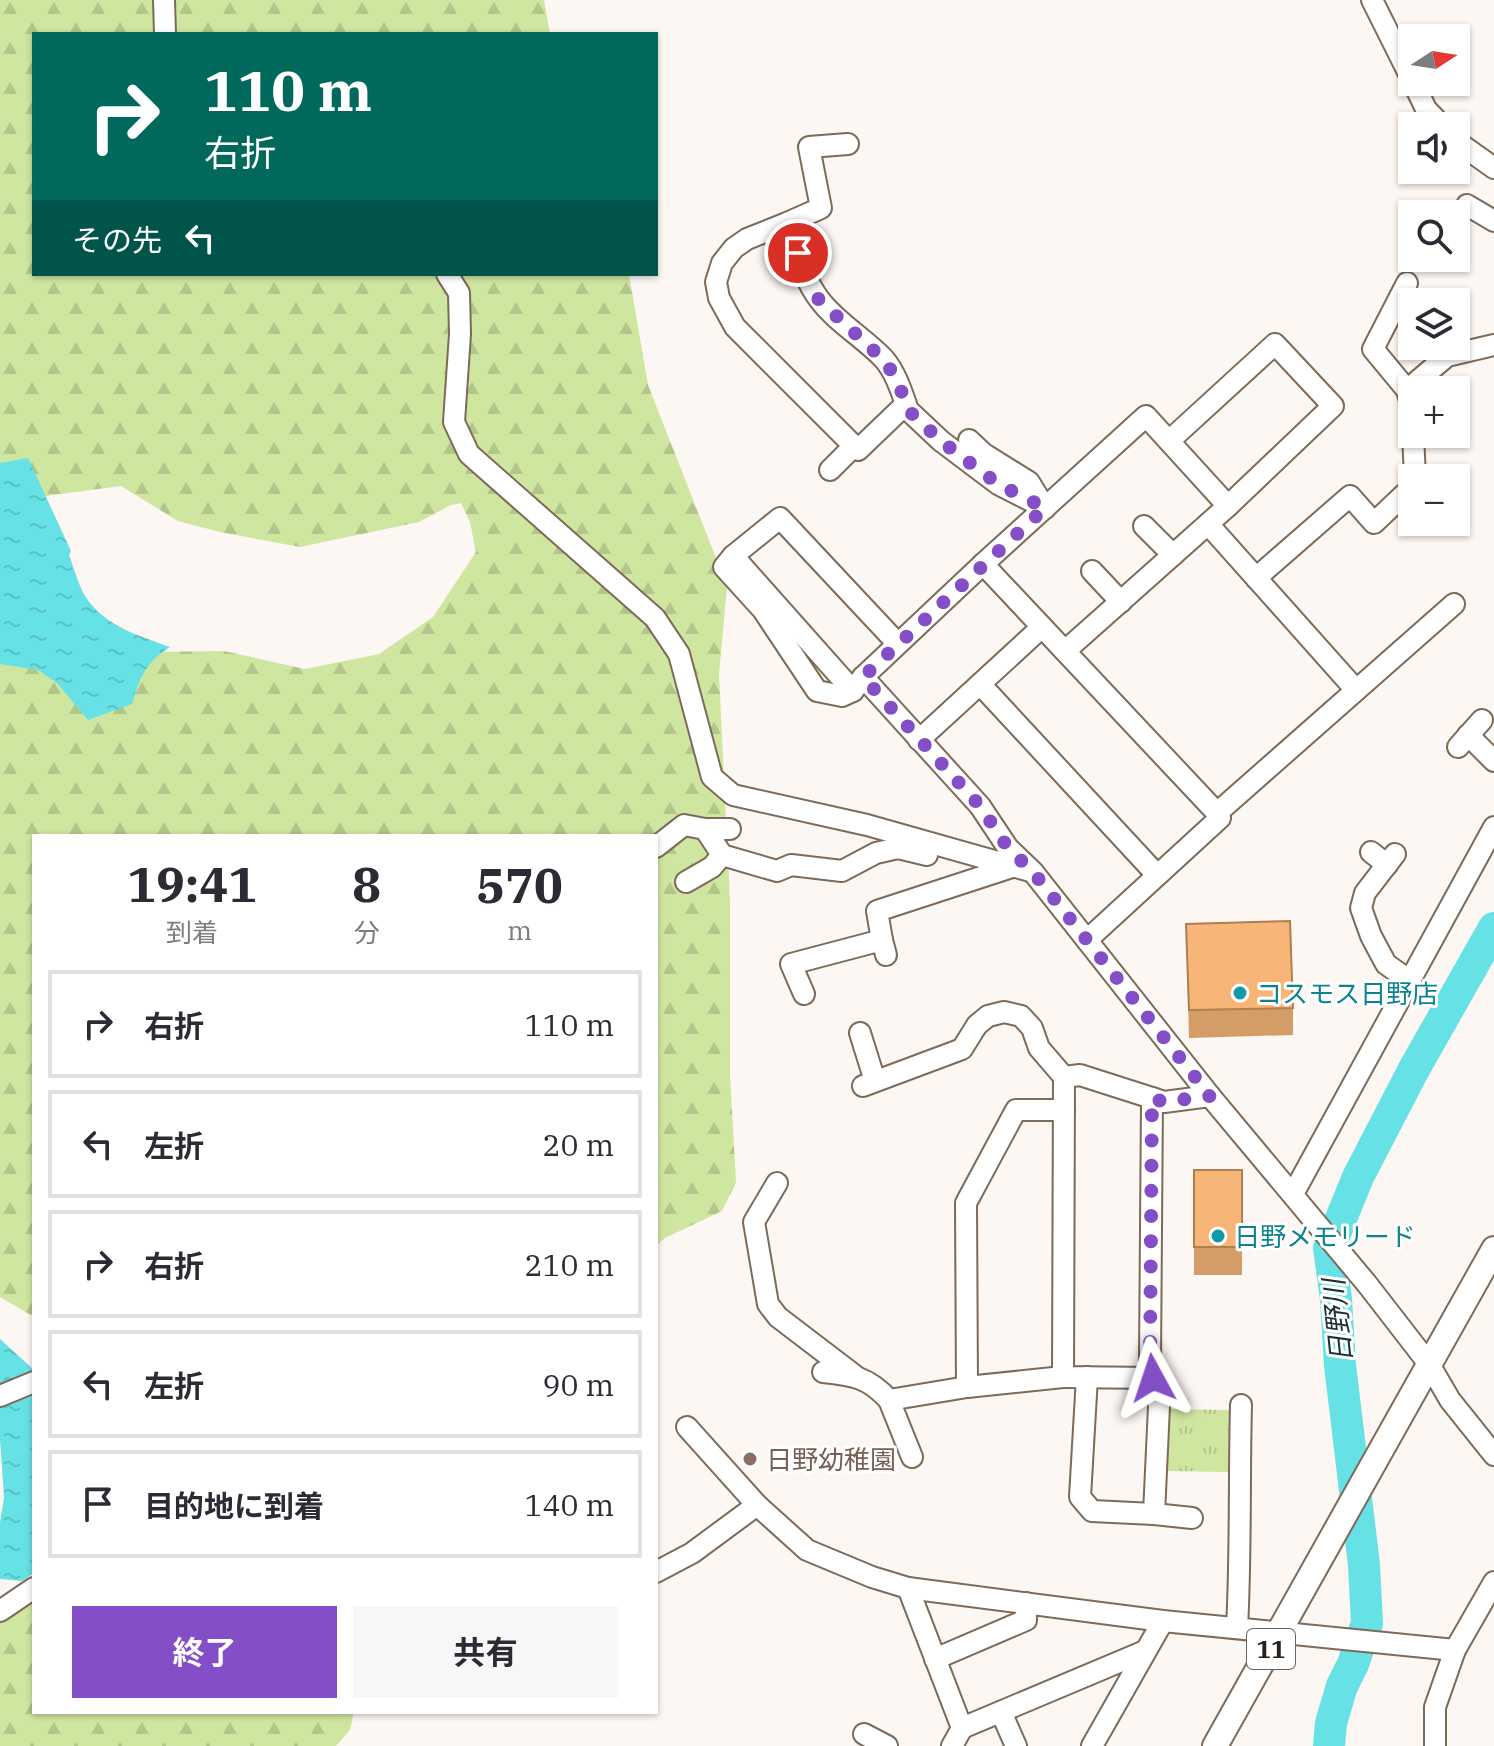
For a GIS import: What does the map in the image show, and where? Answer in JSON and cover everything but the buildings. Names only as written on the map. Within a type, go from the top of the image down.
[{"type":"main road","name":"11","points":[[1215,1746],[1494,1249]]},
{"type":"street","points":[[164,0],[165,32]]},
{"type":"street","points":[[1372,0],[1398,53]]},
{"type":"street","points":[[848,144],[809,147],[821,208],[747,239],[734,248],[722,263],[716,282],[719,298],[735,327],[858,450],[906,404]]},
{"type":"street","points":[[1470,151],[1494,168]]},
{"type":"street","points":[[1470,207],[1494,221]]},
{"type":"street","points":[[787,223],[819,300],[885,361],[898,382],[908,410],[941,441],[998,484],[1045,508]]},
{"type":"street","points":[[448,276],[459,293],[460,334],[454,422],[469,454],[655,618],[679,654],[712,777],[733,795],[867,825],[1024,869]]},
{"type":"street","points":[[1398,383],[1373,349],[1407,283]]},
{"type":"street","points":[[1065,651],[1228,506],[1333,406],[1275,344],[1169,441]]},
{"type":"street","points":[[1430,376],[1447,356],[1494,345]]},
{"type":"street","points":[[858,684],[983,564],[1146,416],[1228,506]]},
{"type":"street","points":[[969,440],[984,454],[1029,482],[1045,508]]},
{"type":"street","points":[[830,470],[854,446]]},
{"type":"street","points":[[1256,578],[1350,496],[1374,523],[1398,500]]},
{"type":"street","points":[[898,644],[780,518],[733,556],[858,684],[919,740],[980,806],[1024,869],[1087,940],[1210,1096],[1367,1284],[1429,1364],[1450,1400],[1494,1455]]},
{"type":"street","points":[[1208,524],[1356,690]]},
{"type":"street","points":[[1144,526],[1173,555]]},
{"type":"street","points":[[983,564],[1220,818],[1087,940]]},
{"type":"street","points":[[1092,571],[1121,602]]},
{"type":"street","points":[[1217,813],[1454,604]]},
{"type":"street","points":[[919,740],[1042,627]]},
{"type":"street","points":[[980,684],[1157,875]]},
{"type":"street","points":[[1469,734],[1494,761]]},
{"type":"street","points":[[658,845],[684,825],[730,829]]},
{"type":"street","points":[[1293,1194],[1494,827]]},
{"type":"street","points":[[705,829],[722,855],[777,871],[791,865],[842,871],[876,853],[898,848],[927,855],[939,845]]},
{"type":"street","points":[[686,882],[712,867],[722,855]]},
{"type":"street","points":[[1384,857],[1365,893],[1361,908],[1386,964],[1410,981]]},
{"type":"street","points":[[804,994],[791,964],[884,947],[877,911],[1024,869]]},
{"type":"street","points":[[860,1033],[869,1084],[962,1049],[977,1025],[988,1016],[1004,1012],[1021,1016],[1032,1028],[1039,1048],[1064,1077],[1063,1377]]},
{"type":"street","points":[[1064,1077],[1080,1075],[1164,1102],[1210,1096]]},
{"type":"street","points":[[1152,1098],[1150,1361],[1159,1406],[1154,1514]]},
{"type":"street","points":[[967,1387],[966,1203],[1016,1110],[1064,1110]]},
{"type":"street","points":[[777,1183],[774,1207],[754,1222],[768,1304],[778,1317],[854,1375],[876,1386],[889,1400],[912,1457]]},
{"type":"street","points":[[823,1372],[854,1375]]},
{"type":"street","points":[[889,1400],[967,1387],[1063,1377],[1153,1378]]},
{"type":"street","points":[[1087,1377],[1080,1497],[1092,1511],[1192,1518]]},
{"type":"street","points":[[0,1396],[32,1383]]},
{"type":"street","points":[[1237,1628],[1241,1545],[1241,1405]]},
{"type":"street","points":[[687,1427],[757,1505],[807,1550],[908,1588],[1163,1621],[1455,1650]]},
{"type":"street","points":[[658,1571],[692,1553],[757,1505]]},
{"type":"street","points":[[1435,1746],[1435,1707],[1455,1650],[1494,1582]]},
{"type":"street","points":[[908,1588],[935,1659],[957,1737],[1001,1712],[1145,1651]]},
{"type":"street","points":[[0,1611],[32,1589]]},
{"type":"street","points":[[935,1659],[1026,1620],[1026,1603]]},
{"type":"street","points":[[1092,1746],[1163,1621]]},
{"type":"street","points":[[1001,1712],[1016,1746]]},
{"type":"street","points":[[864,1734],[887,1746]]},
{"type":"green space","points":[[0,0],[544,0],[550,32],[32,32],[32,276],[629,276],[648,385],[727,586],[719,675],[730,900],[730,1075],[736,1182],[722,1211],[658,1244],[658,834],[32,834],[32,1316],[0,1297],[0,660],[224,651],[305,669],[379,654],[433,617],[476,552],[470,522],[461,503],[419,522],[300,547],[178,521],[121,486],[23,499],[0,483]]},
{"type":"green space","points":[[1166,1409],[1229,1410],[1228,1472],[1165,1471]]},
{"type":"green space","points":[[32,1599],[32,1714],[354,1714],[350,1730],[336,1746],[0,1746],[0,1607]]},
{"type":"water","points":[[28,458],[71,551],[69,555],[85,596],[112,622],[170,647],[155,658],[145,671],[132,704],[88,720],[57,683],[38,670],[0,664],[0,463]]},
{"type":"water","points":[[0,1339],[32,1368],[32,1574],[22,1581],[0,1579],[0,1522],[4,1498],[0,1439]]},
{"type":"waterway","name":"日野川","points":[[1329,1746],[1331,1723],[1342,1686],[1367,1623],[1364,1565],[1329,1248],[1358,1177],[1414,1069],[1494,928]]},
{"type":"place","name":"コスモス日野店","points":[[1240,993]]},
{"type":"place","name":"日野メモリード","points":[[1218,1236]]},
{"type":"place","name":"日野幼稚園","points":[[750,1459]]},
{"type":"route","points":[[798,253],[819,300],[885,361],[898,382],[908,410],[941,441],[998,484],[1045,508],[863,677],[980,806],[1008,848],[1033,872],[1210,1096],[1164,1102],[1152,1098],[1150,1361],[1153,1378]]}]
